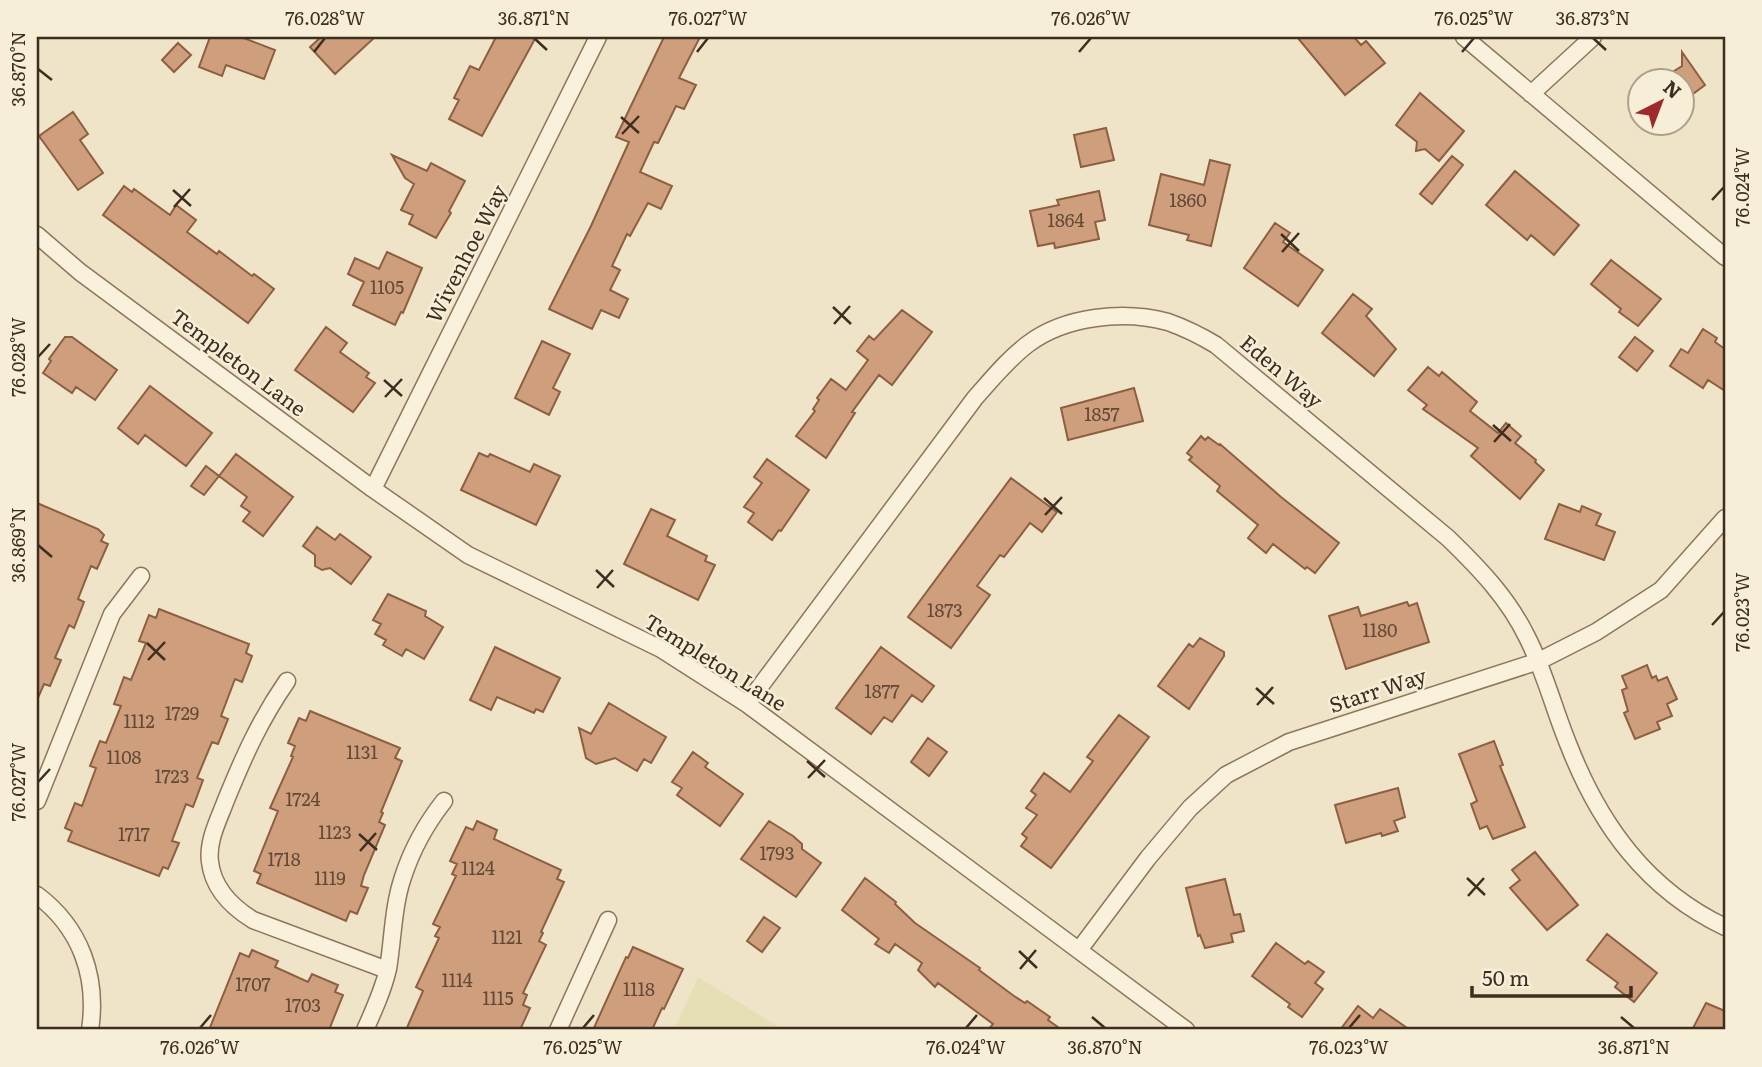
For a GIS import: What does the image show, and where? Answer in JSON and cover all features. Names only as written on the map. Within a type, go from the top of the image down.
[{"type":"street","name":"Wivenhoe Way","points":[[373,489],[598,37]]},
{"type":"street","points":[[1464,37],[1725,257]]},
{"type":"street","points":[[1531,94],[1593,37]]},
{"type":"street","name":"Templeton Lane","points":[[37,235],[80,272],[373,489],[468,555],[661,649],[747,704],[1186,1030]]},
{"type":"street","name":"Eden Way","points":[[747,704],[975,398],[1009,360],[1029,343],[1054,329],[1076,322],[1105,317],[1144,318],[1166,322],[1192,331],[1216,345],[1448,538],[1481,570],[1504,598],[1539,661],[1569,746],[1604,820],[1634,859],[1664,887],[1697,912],[1725,927]]},
{"type":"street","name":"Starr Way","points":[[1079,950],[1148,858],[1190,808],[1226,775],[1289,742],[1539,661],[1596,632],[1661,590],[1725,519]]},
{"type":"street","points":[[37,801],[112,614],[141,576]]},
{"type":"street","points":[[287,681],[251,740],[212,835],[209,859],[212,874],[223,895],[237,910],[253,920],[387,970]]},
{"type":"street","points":[[365,1030],[379,998],[387,970],[402,880],[413,849],[444,800]]},
{"type":"street","points":[[37,895],[67,924],[88,965],[93,990],[90,1030]]},
{"type":"street","points":[[558,1030],[608,920]]},
{"type":"shaded area","points":[[698,977],[784,1030],[674,1030]]},
{"type":"building","points":[[210,37],[241,37],[275,50],[264,79],[226,65],[222,76],[199,67]]},
{"type":"building","points":[[321,37],[375,37],[335,74],[310,47]]},
{"type":"building","points":[[496,37],[536,37],[482,136],[449,119],[459,100],[454,98],[470,66],[479,70]]},
{"type":"building","points":[[664,37],[700,37],[679,78],[696,85],[684,109],[676,106],[640,172],[672,186],[661,209],[648,203],[630,236],[627,234],[612,266],[620,270],[610,290],[628,299],[619,318],[601,310],[592,329],[549,309],[629,142],[616,137]]},
{"type":"building","points":[[1297,37],[1354,37],[1361,45],[1366,41],[1385,63],[1345,95]]},
{"type":"building","points":[[178,43],[191,55],[174,72],[162,60]]},
{"type":"building","points":[[1682,52],[1692,66],[1682,66]]},
{"type":"building","points":[[1696,72],[1705,85],[1696,92]]},
{"type":"building","points":[[1420,93],[1464,131],[1439,161],[1425,149],[1416,151],[1417,142],[1396,125]]},
{"type":"building","points":[[73,112],[88,134],[80,140],[103,173],[78,190],[39,136]]},
{"type":"building","points":[[1106,128],[1114,160],[1081,167],[1074,135]]},
{"type":"building","points":[[392,155],[427,171],[431,163],[465,181],[436,238],[409,224],[413,215],[401,210],[414,184],[405,178]]},
{"type":"building","points":[[1452,156],[1463,165],[1432,204],[1420,194]]},
{"type":"building","points":[[1210,160],[1230,165],[1211,246],[1187,240],[1189,235],[1149,225],[1161,174],[1204,185]]},
{"type":"building","points":[[1515,171],[1579,225],[1554,255],[1531,235],[1527,240],[1486,205]]},
{"type":"building","points":[[124,186],[132,192],[134,189],[170,215],[176,205],[196,220],[187,232],[274,289],[248,323],[103,215]]},
{"type":"building","points":[[1099,191],[1105,220],[1095,222],[1099,239],[1055,248],[1054,243],[1038,246],[1030,211],[1059,205],[1057,200]]},
{"type":"building","points":[[1275,223],[1290,233],[1283,242],[1323,270],[1298,306],[1244,268]]},
{"type":"building","points":[[387,252],[422,268],[395,325],[353,305],[364,282],[348,274],[355,258],[379,269]]},
{"type":"building","points":[[1611,260],[1661,299],[1638,326],[1619,312],[1621,309],[1591,284]]},
{"type":"building","points":[[1353,294],[1372,309],[1366,316],[1396,349],[1374,376],[1322,333]]},
{"type":"building","points":[[902,310],[932,332],[892,385],[879,375],[852,412],[855,413],[826,458],[796,436],[815,411],[813,409],[819,400],[817,398],[831,379],[846,390],[868,360],[857,351],[869,336],[874,340]]},
{"type":"building","points":[[326,327],[347,343],[340,352],[369,373],[366,377],[375,383],[353,412],[295,370]]},
{"type":"building","points":[[1703,329],[1717,338],[1715,342],[1725,349],[1725,391],[1708,380],[1703,388],[1670,366],[1681,349],[1688,353]]},
{"type":"building","points":[[65,337],[72,337],[117,370],[95,400],[76,387],[72,393],[43,373],[51,361],[49,359]]},
{"type":"building","points":[[1635,337],[1653,351],[1637,371],[1619,357]]},
{"type":"building","points":[[542,341],[570,354],[553,388],[560,392],[549,415],[515,398]]},
{"type":"building","points":[[1428,367],[1439,376],[1442,372],[1477,402],[1470,411],[1498,433],[1506,423],[1521,436],[1515,443],[1544,470],[1520,499],[1471,456],[1478,448],[1423,409],[1427,405],[1408,390]]},
{"type":"building","points":[[150,386],[212,433],[186,466],[145,435],[138,444],[118,428]]},
{"type":"building","points":[[1134,388],[1143,421],[1068,440],[1061,408]]},
{"type":"building","points":[[1201,436],[1205,440],[1208,437],[1220,444],[1339,543],[1315,573],[1307,567],[1305,569],[1273,544],[1266,553],[1248,538],[1258,525],[1217,491],[1220,486],[1189,460],[1192,457],[1187,453]]},
{"type":"building","points":[[479,453],[488,457],[490,454],[530,472],[534,464],[560,476],[536,525],[461,490]]},
{"type":"building","points":[[236,454],[293,497],[263,536],[243,521],[250,512],[241,506],[247,497],[219,476]]},
{"type":"building","points":[[767,459],[809,490],[772,540],[748,522],[754,513],[744,507],[762,483],[754,477]]},
{"type":"building","points":[[206,466],[219,476],[204,495],[191,486]]},
{"type":"building","points":[[1011,478],[1057,512],[1042,532],[1030,523],[1004,557],[1000,555],[977,586],[990,595],[951,648],[908,617]]},
{"type":"building","points":[[37,503],[98,529],[104,535],[101,541],[108,544],[97,569],[91,566],[78,599],[84,602],[74,628],[69,625],[55,658],[61,660],[50,686],[44,684],[37,700]]},
{"type":"building","points":[[1559,504],[1580,512],[1582,506],[1601,514],[1596,525],[1615,532],[1604,560],[1545,539]]},
{"type":"building","points":[[651,509],[675,520],[667,536],[707,556],[705,561],[715,565],[698,600],[624,564]]},
{"type":"building","points":[[317,527],[335,540],[340,534],[371,557],[351,584],[330,568],[322,570],[315,566],[315,555],[303,546]]},
{"type":"building","points":[[388,594],[426,611],[425,616],[443,627],[424,659],[406,649],[402,656],[383,645],[386,640],[375,634],[381,624],[373,620]]},
{"type":"building","points":[[1407,602],[1409,606],[1417,603],[1429,642],[1346,669],[1329,616],[1358,607],[1361,616]]},
{"type":"building","points":[[159,609],[249,644],[246,653],[252,656],[242,682],[235,679],[221,716],[228,719],[218,744],[212,742],[197,778],[203,780],[193,807],[186,804],[172,841],[179,843],[168,869],[163,867],[159,876],[68,841],[72,831],[65,828],[75,803],[82,806],[96,768],[90,766],[100,741],[106,743],[121,706],[114,704],[124,677],[131,680],[146,643],[139,641],[149,615],[156,618]]},
{"type":"building","points":[[1200,638],[1224,652],[1224,656],[1189,709],[1158,686],[1189,644],[1193,647]]},
{"type":"building","points":[[495,647],[560,678],[543,712],[536,709],[534,713],[497,697],[491,710],[470,700]]},
{"type":"building","points":[[881,647],[934,686],[922,702],[912,695],[892,722],[884,717],[871,734],[836,708]]},
{"type":"building","points":[[1647,665],[1652,678],[1656,676],[1658,681],[1667,677],[1677,699],[1667,704],[1672,716],[1657,722],[1660,729],[1635,739],[1624,713],[1628,711],[1622,690],[1627,688],[1622,676]]},
{"type":"building","points":[[609,703],[666,737],[651,763],[644,759],[637,771],[615,758],[596,764],[586,758],[579,728],[591,734]]},
{"type":"building","points":[[310,711],[400,748],[395,758],[402,761],[379,822],[385,825],[361,886],[368,888],[357,914],[350,911],[346,921],[257,883],[261,874],[254,871],[278,811],[270,808],[293,757],[291,756],[295,746],[288,743],[299,718],[306,721]]},
{"type":"building","points":[[1119,715],[1149,737],[1051,868],[1021,846],[1027,838],[1022,834],[1037,815],[1026,808],[1036,795],[1031,791],[1044,773],[1070,792],[1093,761],[1087,757]]},
{"type":"building","points":[[928,738],[947,752],[929,776],[911,762]]},
{"type":"building","points":[[1494,741],[1503,765],[1500,766],[1525,827],[1493,839],[1487,826],[1480,829],[1471,804],[1477,801],[1459,754]]},
{"type":"building","points":[[693,752],[708,763],[705,767],[743,794],[720,826],[677,795],[682,788],[672,782]]},
{"type":"building","points":[[1398,788],[1405,817],[1394,821],[1398,831],[1346,843],[1335,805]]},
{"type":"building","points":[[477,821],[497,830],[494,839],[561,870],[557,879],[564,882],[539,941],[546,945],[523,993],[527,995],[523,1005],[530,1008],[520,1030],[406,1030],[423,991],[416,987],[439,938],[435,936],[440,927],[433,924],[456,876],[452,874],[457,864],[450,861],[466,827],[473,830]]},
{"type":"building","points":[[769,821],[793,836],[802,844],[802,849],[821,863],[796,897],[741,859]]},
{"type":"building","points":[[1535,852],[1578,905],[1547,930],[1510,888],[1520,880],[1512,870]]},
{"type":"building","points":[[865,878],[896,902],[915,923],[980,968],[979,970],[1014,996],[1025,1003],[1027,1001],[1050,1017],[1048,1020],[1062,1030],[988,1030],[993,1024],[938,983],[935,987],[918,970],[922,963],[895,944],[889,953],[875,944],[879,939],[842,910]]},
{"type":"building","points":[[1225,879],[1234,915],[1240,914],[1244,931],[1231,934],[1233,942],[1205,948],[1200,935],[1198,936],[1186,888]]},
{"type":"building","points":[[764,917],[780,928],[762,952],[747,941]]},
{"type":"building","points":[[1607,934],[1657,973],[1634,1002],[1615,987],[1618,983],[1587,960]]},
{"type":"building","points":[[1276,943],[1305,964],[1308,961],[1324,972],[1315,983],[1323,989],[1302,1017],[1288,1007],[1290,1004],[1252,976]]},
{"type":"building","points":[[633,947],[683,969],[664,1009],[662,1008],[652,1030],[593,1030],[626,957],[628,958]]},
{"type":"building","points":[[252,950],[278,961],[275,967],[308,982],[312,974],[338,985],[335,992],[343,995],[329,1030],[209,1030],[240,953],[249,957]]},
{"type":"building","points":[[1706,1003],[1725,1011],[1725,1030],[1692,1030]]},
{"type":"building","points":[[1358,1006],[1373,1018],[1380,1009],[1410,1030],[1340,1030]]}]
